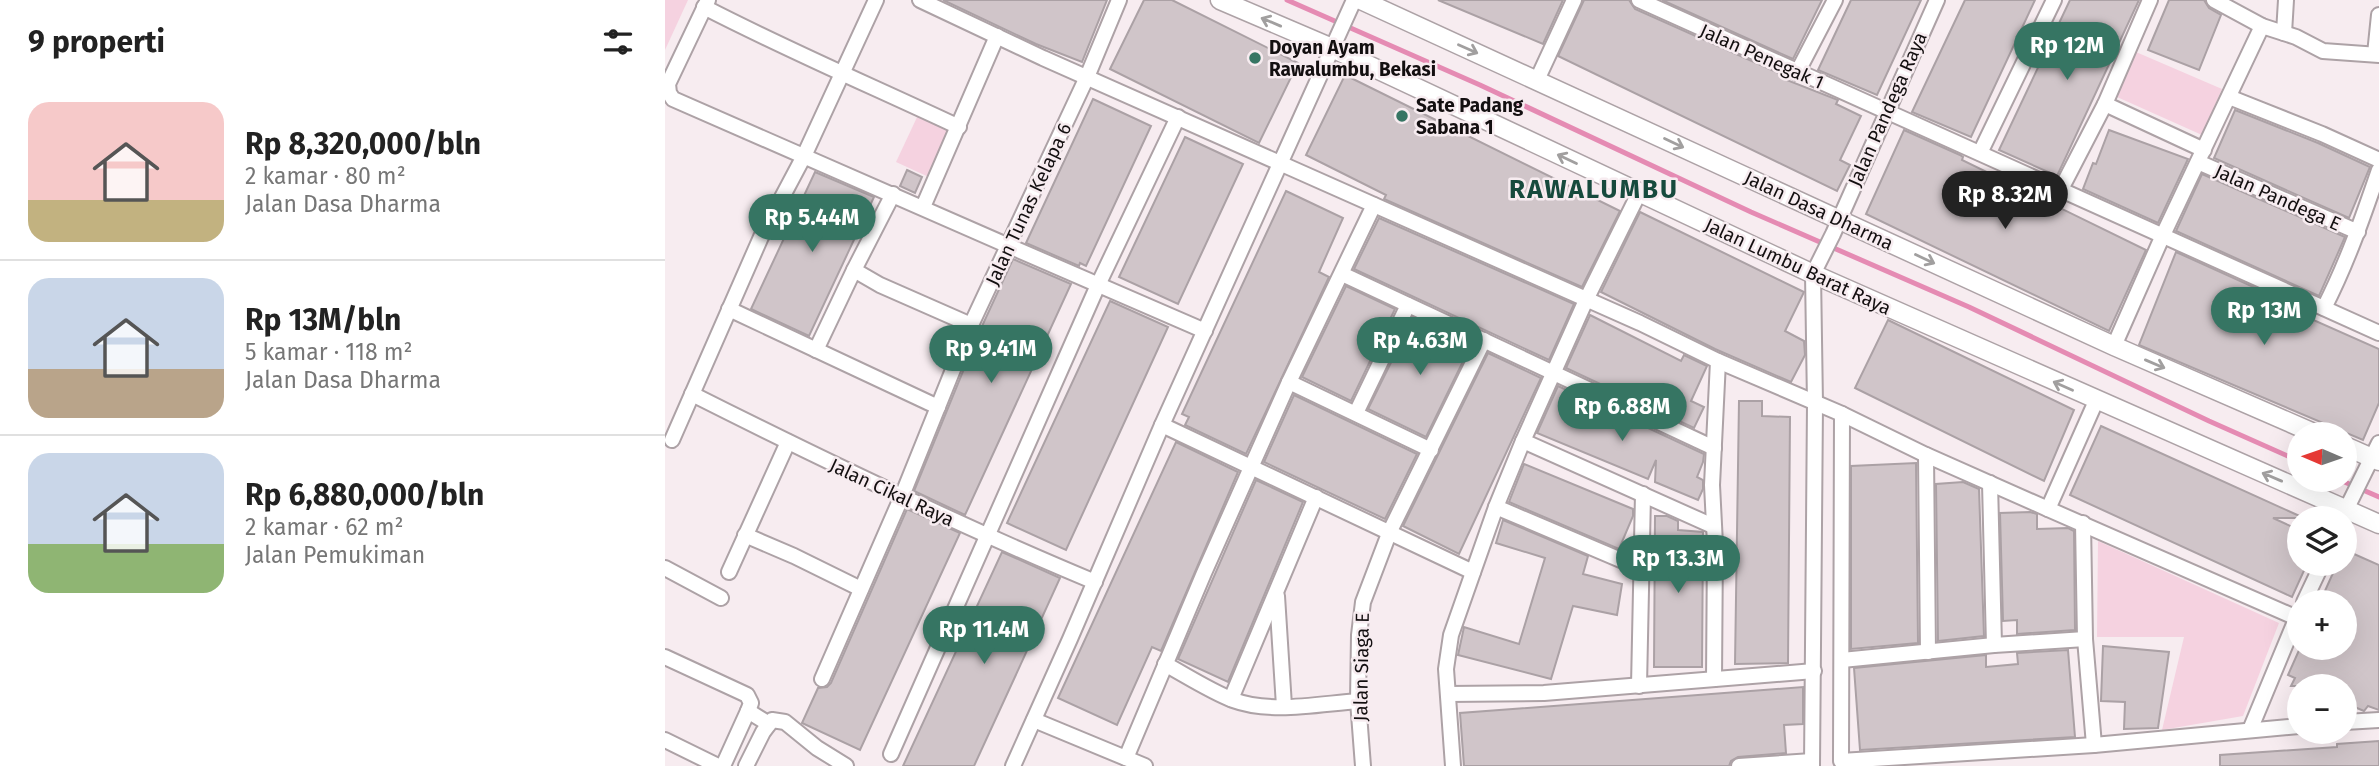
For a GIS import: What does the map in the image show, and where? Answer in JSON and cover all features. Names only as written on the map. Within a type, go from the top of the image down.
[{"type":"street","points":[[672,440],[761,237],[804,156],[876,0]]},
{"type":"street","points":[[920,0],[1718,361],[1842,414],[1926,455],[2287,610]]},
{"type":"street","name":"Jalan Tunas Kelapa 6","points":[[822,679],[902,496],[971,325],[1087,77],[1119,0]]},
{"type":"street","name":"Jalan Lumbu Barat Raya","points":[[1220,0],[1334,43],[1639,193],[1817,267],[2096,401],[2342,506]]},
{"type":"street","points":[[1537,80],[1574,0]]},
{"type":"street","name":"Jalan Penegak 1","points":[[1639,0],[2379,332]]},
{"type":"street","points":[[1797,73],[1835,0]]},
{"type":"street","name":"Jalan Pandega Raya","points":[[1817,267],[1937,0]]},
{"type":"street","points":[[1980,153],[2054,0]]},
{"type":"street","points":[[2061,189],[2105,104],[2151,0]]},
{"type":"street","points":[[2214,0],[2262,26],[2296,37],[2323,51],[2346,54],[2377,55],[2379,15]]},
{"type":"street","points":[[2284,33],[2285,0]]},
{"type":"street","points":[[959,127],[765,38],[706,4],[668,84],[673,99],[923,207],[1007,247],[1205,331]]},
{"type":"street","points":[[1013,766],[1162,425],[1354,4]]},
{"type":"street","name":"Jalan Dasa Dharma","points":[[1354,4],[1537,80],[1836,227],[2288,422]]},
{"type":"street","points":[[2114,346],[2163,235],[2262,26]]},
{"type":"street","points":[[923,207],[997,36]]},
{"type":"street","points":[[2229,97],[2379,160]]},
{"type":"street","name":"Jalan Pandega E","points":[[2105,104],[2201,156],[2358,232]]},
{"type":"street","points":[[891,754],[1098,285],[1178,117]]},
{"type":"street","points":[[2324,308],[2358,232],[2379,170]]},
{"type":"street","points":[[1453,766],[1446,669],[1451,635],[1496,507],[1523,441],[1555,375],[1586,300],[1639,193]]},
{"type":"street","points":[[816,350],[893,194]]},
{"type":"street","points":[[1126,758],[1289,382],[1374,205]]},
{"type":"street","points":[[1739,766],[1812,763],[1817,267]]},
{"type":"street","points":[[854,270],[880,285],[971,325]]},
{"type":"street","points":[[1342,274],[1714,448]]},
{"type":"street","points":[[1356,413],[1408,304]]},
{"type":"street","points":[[729,309],[938,407]]},
{"type":"street","name":"Jalan Siaga E","points":[[1363,766],[1358,701],[1359,635],[1363,603],[1390,531],[1484,340]]},
{"type":"street","points":[[1714,678],[1713,526],[1718,361]]},
{"type":"street","points":[[1289,382],[1431,450]]},
{"type":"street","name":"Jalan Cikal Raya","points":[[692,394],[902,496],[1095,582]]},
{"type":"street","points":[[2048,509],[2096,401]]},
{"type":"street","points":[[1842,414],[1841,761],[2094,745],[2287,727]]},
{"type":"street","points":[[1162,425],[1473,572]]},
{"type":"street","points":[[1523,441],[1713,526]]},
{"type":"street","points":[[729,572],[787,442]]},
{"type":"street","points":[[2348,506],[2374,458],[2357,451]]},
{"type":"street","points":[[1926,455],[1928,652]]},
{"type":"street","points":[[1990,483],[1994,645]]},
{"type":"street","points":[[1639,686],[1643,494]]},
{"type":"street","points":[[1231,699],[1316,496]]},
{"type":"street","points":[[1496,507],[1642,569]]},
{"type":"street","name":"Jalan Lumbu Barat Raya","points":[[2357,513],[2379,524]]},
{"type":"street","points":[[2083,523],[2085,639],[2094,745]]},
{"type":"street","points":[[745,535],[861,589]]},
{"type":"street","points":[[665,568],[721,598]]},
{"type":"street","points":[[1277,592],[1284,706]]},
{"type":"street","points":[[1842,660],[2085,639]]},
{"type":"street","points":[[2250,730],[2287,641]]},
{"type":"street","points":[[665,657],[747,695],[751,703],[723,766]]},
{"type":"street","points":[[1165,664],[1231,699],[1261,706],[1358,701]]},
{"type":"street","points":[[1448,694],[1544,693],[1814,671]]},
{"type":"street","points":[[748,711],[769,724]]},
{"type":"street","points":[[745,766],[772,720],[785,722],[817,748],[846,766]]},
{"type":"street","points":[[1034,720],[1145,766]]},
{"type":"street","points":[[2357,721],[2379,720]]},
{"type":"street","points":[[665,740],[718,766]]},
{"type":"shaded area","points":[[665,0],[688,0],[665,50]]},
{"type":"shaded area","points":[[2136,52],[2222,89],[2202,135],[2117,97]]},
{"type":"shaded area","points":[[919,113],[954,129],[931,178],[896,162]]},
{"type":"shaded area","points":[[2098,541],[2279,623],[2243,716],[2162,730],[2184,637],[2097,637]]},
{"type":"building","points":[[943,0],[1107,0],[1082,62],[1036,44]]},
{"type":"building","points":[[1144,0],[1172,0],[1298,63],[1259,143],[1110,69]]},
{"type":"building","points":[[1438,0],[1563,0],[1543,44]]},
{"type":"building","points":[[1584,0],[1629,0],[1635,9],[1785,76],[1784,79],[1838,100],[1836,104],[1861,116],[1840,160],[1850,165],[1837,191],[1558,56]]},
{"type":"building","points":[[1662,0],[1822,0],[1793,59]]},
{"type":"building","points":[[1851,0],[1921,0],[1877,95],[1818,70]]},
{"type":"building","points":[[1965,0],[2035,0],[1971,137],[1912,112]]},
{"type":"building","points":[[2070,0],[2139,0],[2057,176],[1999,150]]},
{"type":"building","points":[[2169,0],[2204,0],[2209,8],[2221,15],[2199,70],[2148,50]]},
{"type":"building","points":[[1345,75],[1620,211],[1582,287],[1384,199],[1386,195],[1306,155]]},
{"type":"building","points":[[1093,99],[1151,126],[1086,266],[1080,263],[1079,266],[1026,243]]},
{"type":"building","points":[[2235,110],[2370,167],[2349,218],[2214,158]]},
{"type":"building","points":[[1904,130],[1960,155],[1962,160],[2146,250],[2109,331],[1866,214]]},
{"type":"building","points":[[2109,130],[2188,159],[2158,223],[2083,189]]},
{"type":"building","points":[[1185,137],[1243,164],[1178,304],[1119,277]]},
{"type":"building","points":[[907,170],[922,177],[915,193],[900,186]]},
{"type":"building","points":[[815,172],[874,197],[809,336],[751,309]]},
{"type":"building","points":[[2202,174],[2345,237],[2319,296],[2176,231]]},
{"type":"building","points":[[1286,191],[1343,218],[1319,272],[1329,277],[1246,454],[1185,425],[1189,417],[1182,414]]},
{"type":"building","points":[[1640,212],[1804,292],[1785,331],[1804,341],[1805,355],[1791,382],[1715,349],[1601,292]]},
{"type":"building","points":[[1379,218],[1574,304],[1549,360],[1354,269]]},
{"type":"building","points":[[2176,252],[2313,314],[2311,319],[2379,349],[2379,403],[2363,440],[2357,437],[2357,422],[2321,422],[2139,345]]},
{"type":"building","points":[[1013,259],[1071,284],[965,515],[914,491],[977,337]]},
{"type":"building","points":[[1346,286],[1395,309],[1351,401],[1302,377]]},
{"type":"building","points":[[1110,301],[1168,327],[1066,550],[1007,523]]},
{"type":"building","points":[[1590,315],[1681,361],[1684,355],[1707,366],[1691,401],[1704,407],[1694,428],[1566,368]]},
{"type":"building","points":[[1413,318],[1471,345],[1426,437],[1368,409]]},
{"type":"building","points":[[1888,320],[2074,410],[2044,481],[1855,388]]},
{"type":"building","points":[[1488,353],[1541,378],[1459,554],[1403,526]]},
{"type":"building","points":[[1558,386],[1704,454],[1697,477],[1703,480],[1703,489],[1698,500],[1655,482],[1656,460],[1648,479],[1537,433]]},
{"type":"building","points":[[1294,395],[1417,454],[1385,519],[1264,462]]},
{"type":"building","points":[[1739,401],[1762,401],[1762,416],[1790,417],[1788,663],[1735,664]]},
{"type":"building","points":[[2101,426],[2287,510],[2287,518],[2273,518],[2287,524],[2287,576],[2302,576],[2295,590],[2287,590],[2287,595],[2070,495]]},
{"type":"building","points":[[1176,442],[1238,472],[1161,651],[1152,647],[1117,725],[1058,698]]},
{"type":"building","points":[[1916,463],[1918,643],[1851,649],[1851,466]]},
{"type":"building","points":[[1524,464],[1633,509],[1633,516],[1619,549],[1509,502]]},
{"type":"building","points":[[1256,480],[1303,502],[1228,682],[1178,659]]},
{"type":"building","points":[[1963,482],[1979,489],[1984,636],[1938,641],[1936,484]]},
{"type":"building","points":[[907,509],[960,533],[860,750],[802,723],[818,688],[827,687],[831,683]]},
{"type":"building","points":[[2000,513],[2037,514],[2037,529],[2068,528],[2074,531],[2075,630],[2017,634],[2017,620],[2003,621]]},
{"type":"building","points":[[1655,516],[1667,516],[1678,521],[1678,530],[1703,532],[1702,667],[1654,667]]},
{"type":"building","points":[[1503,520],[1588,556],[1583,574],[1622,584],[1617,615],[1573,606],[1551,679],[1458,655],[1464,627],[1519,644],[1545,558],[1496,543]]},
{"type":"building","points":[[1002,552],[1060,578],[974,766],[903,766]]},
{"type":"building","points":[[2357,555],[2379,565],[2379,710],[2368,706],[2364,711],[2357,708],[2357,674],[2288,674],[2295,660],[2357,660],[2357,590],[2325,590],[2332,576],[2357,576]]},
{"type":"building","points":[[2103,646],[2169,652],[2158,728],[2124,729],[2125,702],[2101,701]]},
{"type":"building","points":[[2068,650],[2075,737],[1860,750],[1854,668],[1986,655],[1986,667],[2018,664],[2017,653]]},
{"type":"building","points":[[1803,687],[1803,724],[1784,725],[1786,753],[1738,757],[1731,761],[1729,766],[1464,766],[1460,713]]},
{"type":"building","points":[[2379,741],[2379,766],[2220,766],[2220,755],[2337,747],[2337,744]]},
{"type":"waterway","points":[[1287,0],[1480,85],[1751,212],[1969,307],[2287,456]]},
{"type":"waterway","points":[[2357,487],[2379,497]]},
{"type":"place","name":"Doyan Ayam Rawalumbu, Bekasi","points":[[1255,58]]},
{"type":"place","name":"Sate Padang Sabana 1","points":[[1402,116]]},
{"type":"district","name":"RAWALUMBU","points":[[1594,189]]}]
